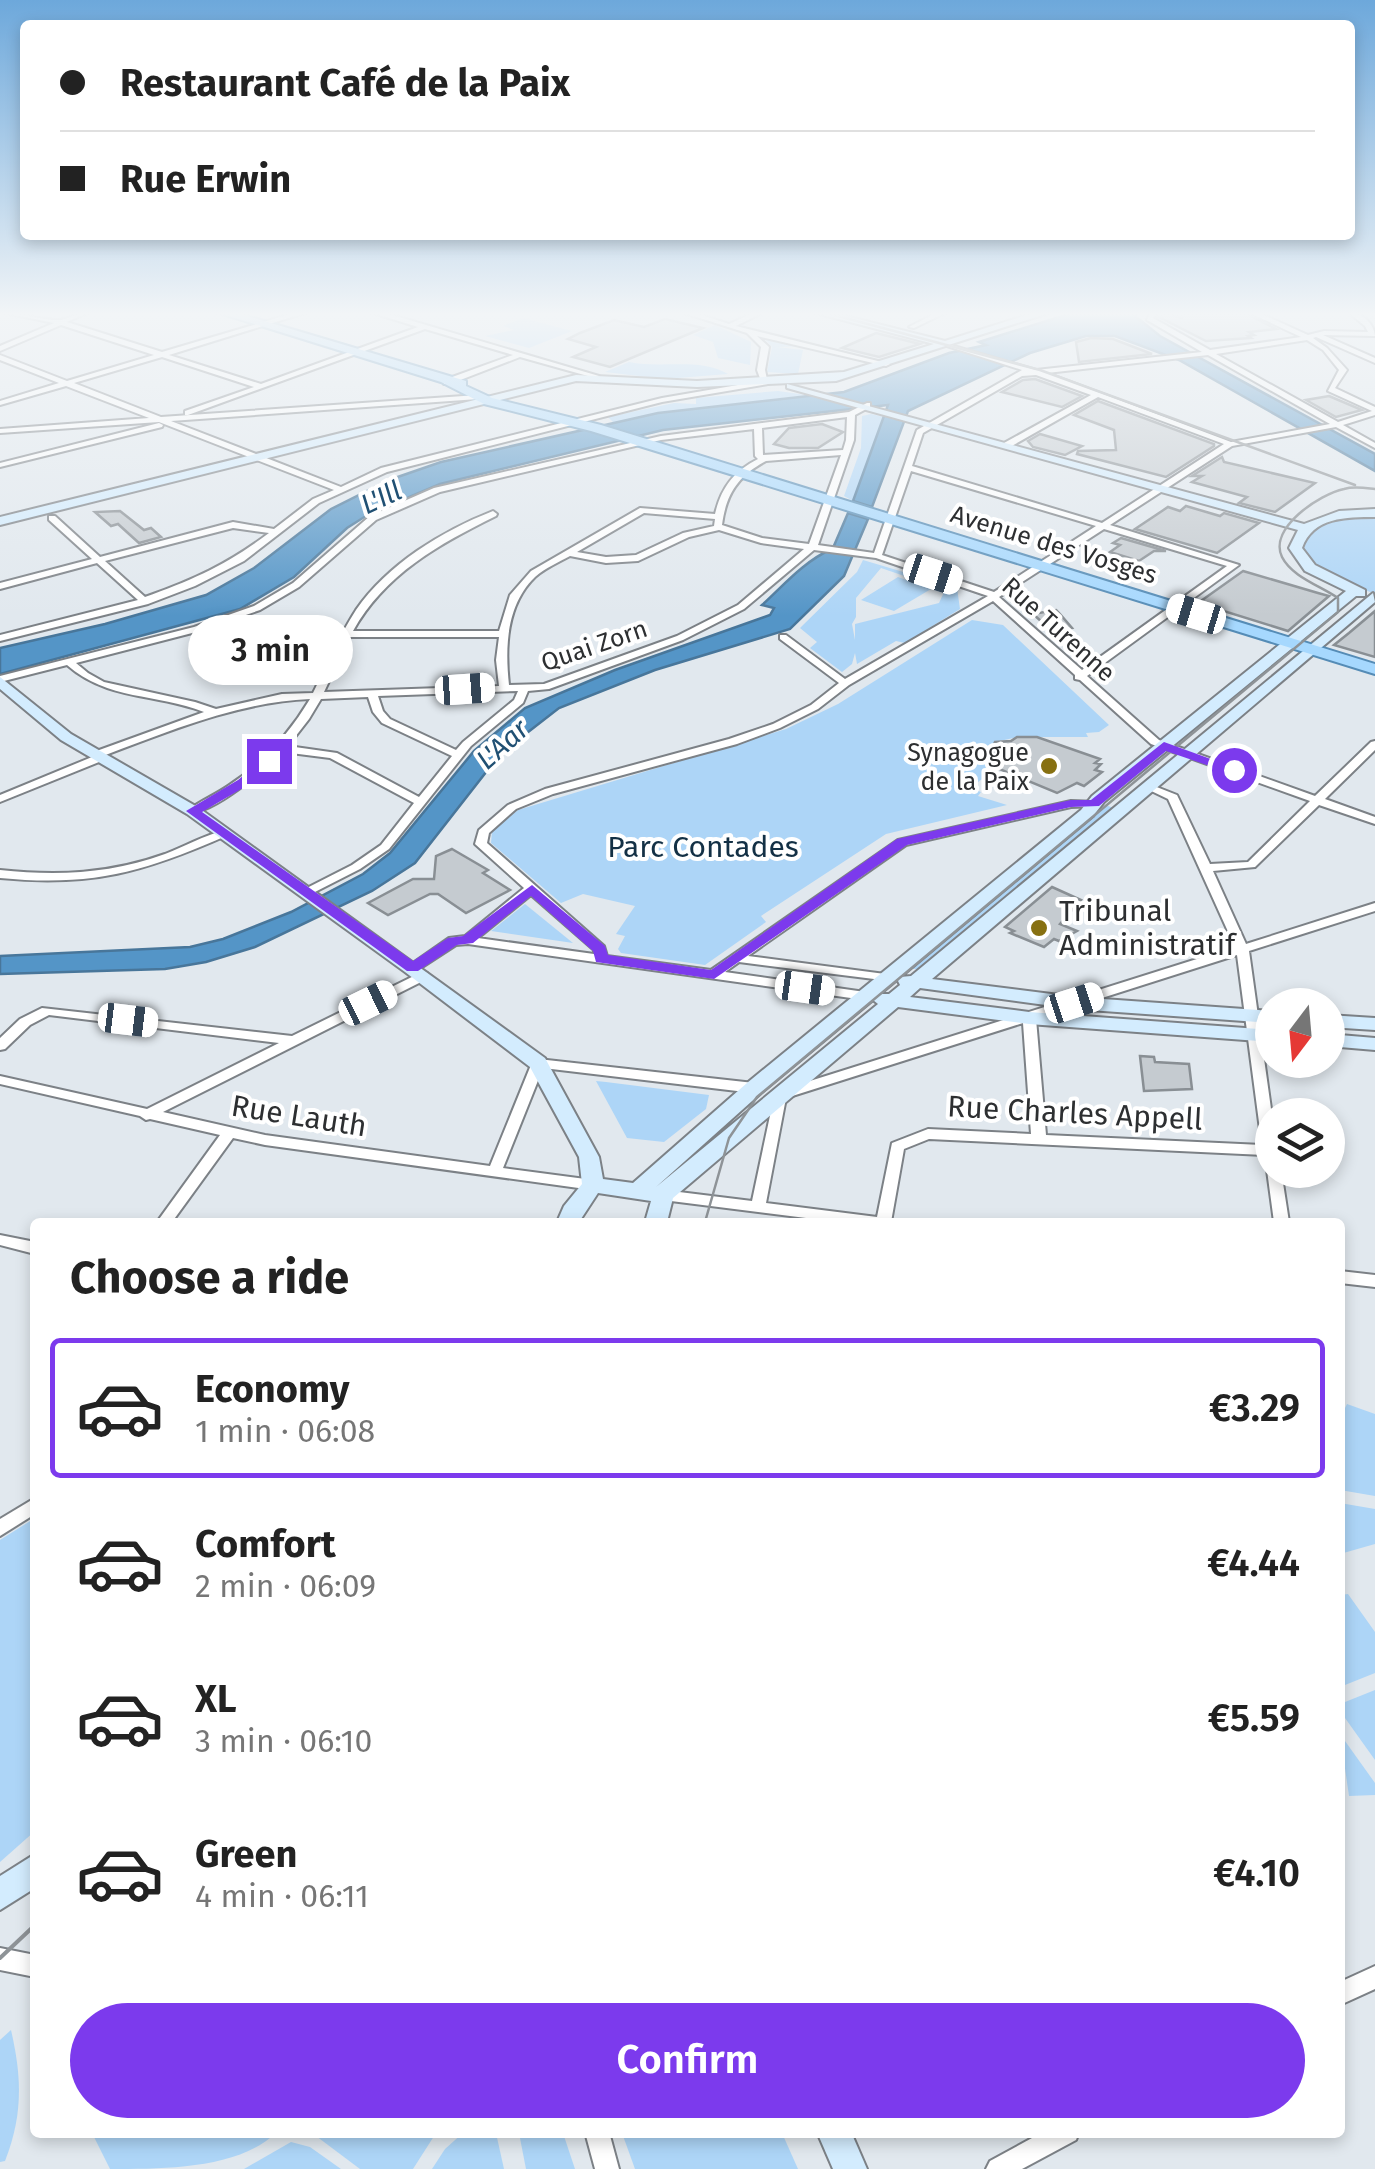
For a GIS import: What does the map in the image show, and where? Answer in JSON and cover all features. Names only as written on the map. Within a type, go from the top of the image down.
[{"type":"main road","points":[[0,531],[48,514],[429,413]]},
{"type":"main road","points":[[0,522],[272,463],[455,413]]},
{"type":"main road","points":[[549,413],[585,424]]},
{"type":"main road","points":[[555,413],[585,424]]},
{"type":"main road","points":[[893,413],[1306,528]]},
{"type":"main road","name":"Avenue des Vosges","points":[[585,424],[1375,670]]},
{"type":"main road","points":[[1374,597],[1329,581],[1300,558],[1295,548],[1298,536],[1306,528],[1334,517],[1375,513]]},
{"type":"main road","points":[[657,1218],[663,1195],[890,1000],[1187,754],[1354,591]]},
{"type":"main road","points":[[638,1191],[754,1088],[1164,746],[1374,597]]},
{"type":"main road","points":[[3,683],[57,730],[192,811],[538,1063],[589,1157],[593,1185],[571,1218]]},
{"type":"main road","points":[[885,978],[1255,1028]]},
{"type":"main road","points":[[866,996],[1029,1018],[1255,1029]]},
{"type":"main road","points":[[1345,1022],[1375,1024]]},
{"type":"main road","points":[[1345,1041],[1375,1044]]},
{"type":"main road","points":[[593,1185],[663,1195]]},
{"type":"main road","points":[[0,1895],[30,1876]]},
{"type":"main road","points":[[837,2138],[850,2169]]},
{"type":"street","points":[[144,413],[339,489]]},
{"type":"street","points":[[0,466],[140,433],[188,413]]},
{"type":"street","points":[[0,432],[287,413]]},
{"type":"street","points":[[0,638],[145,602],[221,570],[290,518],[339,489],[413,461],[631,413]]},
{"type":"street","points":[[3,683],[244,614],[282,595],[352,534],[383,513],[437,490],[642,442],[850,413]]},
{"type":"street","name":"Quai Zorn","points":[[316,901],[377,854],[458,755],[519,701],[524,690],[552,685],[649,650],[733,612],[764,590],[810,548],[836,503],[852,413]]},
{"type":"street","points":[[878,556],[885,518],[908,467],[922,421],[938,413]]},
{"type":"street","points":[[1007,445],[1064,413]]},
{"type":"street","points":[[1149,413],[1230,444]]},
{"type":"street","points":[[1314,413],[1375,446]]},
{"type":"street","points":[[602,959],[600,949],[479,840],[512,806],[772,726],[829,700],[845,683],[994,596],[1230,444],[1335,425],[1371,413]]},
{"type":"street","points":[[758,425],[760,456],[764,459]]},
{"type":"street","points":[[504,687],[503,634],[515,596],[541,568],[570,553],[606,560],[638,558],[719,522],[730,481],[738,472],[764,459],[846,452]]},
{"type":"street","points":[[908,467],[1233,566],[1080,677]]},
{"type":"street","name":"Rue Turenne","points":[[570,553],[642,510],[719,522],[748,537],[878,556],[970,586],[994,596],[1149,738],[1317,800]]},
{"type":"street","points":[[48,514],[145,602]]},
{"type":"street","points":[[192,811],[243,782],[280,748],[316,696],[369,599],[401,568],[438,542],[493,514]]},
{"type":"street","points":[[0,586],[233,526],[276,532]]},
{"type":"street","points":[[970,586],[970,601],[978,605]]},
{"type":"street","points":[[198,629],[232,649]]},
{"type":"street","points":[[347,634],[503,634]]},
{"type":"street","points":[[783,637],[845,683]]},
{"type":"street","points":[[70,663],[96,684],[192,703],[213,712]]},
{"type":"street","points":[[0,799],[213,712],[282,697],[374,696],[504,687],[524,690]]},
{"type":"street","points":[[374,696],[386,721],[458,755]]},
{"type":"street","points":[[1206,868],[1251,864],[1375,744]]},
{"type":"street","points":[[280,748],[330,753],[420,802]]},
{"type":"street","points":[[1149,787],[1173,797],[1242,948],[1255,1006]]},
{"type":"street","points":[[1317,800],[1375,821]]},
{"type":"street","points":[[714,975],[902,842],[1071,804],[1094,804]]},
{"type":"street","points":[[0,874],[53,880],[109,876],[167,860],[224,834]]},
{"type":"street","points":[[468,940],[532,889]]},
{"type":"street","points":[[758,1207],[780,1095],[1375,906]]},
{"type":"street","points":[[145,1116],[402,986],[453,942],[468,940],[866,996]]},
{"type":"street","points":[[736,958],[885,978]]},
{"type":"street","points":[[0,1046],[25,1022],[47,1011],[292,1040]]},
{"type":"street","points":[[1029,1018],[1038,1140]]},
{"type":"street","points":[[494,1172],[538,1063],[754,1088]]},
{"type":"street","name":"Rue Lauth","points":[[0,1080],[228,1134],[593,1185]]},
{"type":"street","points":[[167,1218],[228,1134]]},
{"type":"street","name":"Rue Charles Appell","points":[[885,1218],[894,1152],[901,1142],[928,1134],[1255,1155]]},
{"type":"street","points":[[1277,1188],[1281,1218]]},
{"type":"street","points":[[663,1195],[813,1218]]},
{"type":"street","points":[[0,1240],[30,1247]]},
{"type":"street","points":[[1345,1278],[1375,1281]]},
{"type":"street","points":[[2,1525],[30,1508]]},
{"type":"street","points":[[0,1959],[30,1965]]},
{"type":"street","points":[[1345,1992],[1375,1977]]},
{"type":"street","points":[[598,2138],[608,2169]]},
{"type":"street","points":[[998,2169],[1057,2138]]},
{"type":"green space","points":[[626,413],[657,413],[615,424],[608,417]]},
{"type":"green space","points":[[862,416],[885,417],[853,501],[844,496],[861,448]]},
{"type":"green space","points":[[1375,515],[1375,594],[1319,571],[1302,549],[1313,528],[1342,518]]},
{"type":"green space","points":[[863,560],[957,588],[960,609],[905,643],[896,641],[857,664],[855,653],[852,664],[842,672],[810,648],[817,642],[800,628],[857,572]],"holes":[[[881,568],[945,590],[939,603],[855,624],[855,640],[852,624],[856,598]]]},
{"type":"green space","points":[[898,577],[931,589],[894,611],[861,600]]},
{"type":"green space","name":"Parc Contades","points":[[972,620],[1003,625],[1109,725],[1099,732],[1086,733],[1088,737],[1018,737],[995,742],[992,748],[999,751],[986,759],[997,768],[970,788],[981,792],[978,796],[1007,805],[886,834],[761,916],[766,922],[705,965],[621,953],[618,949],[625,936],[616,934],[635,906],[583,894],[561,903],[491,843],[492,832],[518,810],[786,729],[838,704]]},
{"type":"green space","points":[[1106,805],[1113,808],[920,970],[909,968]]},
{"type":"green space","points":[[525,904],[573,943],[491,931]]},
{"type":"green space","points":[[596,1081],[709,1095],[706,1109],[664,1142],[627,1138]]},
{"type":"green space","points":[[1347,1404],[1375,1414],[1375,1496],[1345,1491]]},
{"type":"green space","points":[[1345,1504],[1375,1509],[1375,1544],[1345,1553]]},
{"type":"green space","points":[[30,1521],[30,1835],[0,1862],[0,1540]]},
{"type":"green space","points":[[1345,1594],[1375,1632],[1375,1673],[1345,1685]]},
{"type":"green space","points":[[1375,1690],[1375,1760],[1345,1718],[1345,1702]]},
{"type":"green space","points":[[1345,1741],[1375,1783],[1375,1795],[1349,1796]]},
{"type":"green space","points":[[11,2030],[19,2080],[18,2112],[5,2161],[0,2162],[0,2040]]},
{"type":"green space","points":[[95,2138],[269,2138],[242,2154],[221,2160],[177,2167],[110,2169]]},
{"type":"green space","points":[[319,2138],[433,2138],[413,2169],[360,2169]]},
{"type":"green space","points":[[457,2138],[497,2138],[504,2169],[432,2169]]},
{"type":"green space","points":[[520,2138],[565,2138],[575,2169],[526,2169]]},
{"type":"green space","points":[[624,2138],[784,2138],[798,2169],[635,2169]]},
{"type":"green space","points":[[291,2142],[310,2147],[341,2169],[244,2169]]},
{"type":"water","name":"L'Ill","points":[[657,413],[814,413],[663,430],[440,484],[369,514],[347,528],[294,577],[240,609],[0,674],[0,648],[206,595],[254,568],[331,509],[389,480],[441,462]]},
{"type":"water","points":[[885,413],[907,413],[872,507],[853,501]]},
{"type":"water","points":[[1273,413],[1301,413],[1375,454],[1375,471]]},
{"type":"water","name":"L'Aar","points":[[848,513],[868,519],[844,576],[790,629],[655,670],[559,708],[501,753],[415,863],[372,891],[255,947],[206,962],[165,969],[0,974],[0,956],[190,947],[223,939],[291,912],[363,874],[390,853],[474,751],[525,708],[615,670],[770,615],[774,608],[762,605],[803,567],[833,548]]},
{"type":"building","points":[[1131,413],[1214,446],[1166,477],[1077,454],[1116,450],[1114,430],[1074,415]]},
{"type":"building","points":[[822,424],[843,432],[818,448],[774,444],[789,428]]},
{"type":"building","points":[[1040,434],[1082,446],[1065,455],[1033,447],[1028,441]]},
{"type":"building","points":[[1222,457],[1224,462],[1315,483],[1275,512],[1239,503],[1247,497],[1192,482],[1202,476],[1192,476]]},
{"type":"building","points":[[1186,506],[1259,523],[1217,553],[1135,529],[1168,507],[1180,511]]},
{"type":"building","points":[[120,511],[144,530],[151,528],[161,537],[139,543],[118,524],[111,526],[95,512]]},
{"type":"building","points":[[1121,538],[1166,551],[1154,551],[1139,561],[1110,552],[1120,545],[1113,543]]},
{"type":"building","points":[[1243,571],[1329,596],[1288,631],[1198,603]]},
{"type":"building","points":[[1056,610],[1072,628],[1053,632],[1033,614]]},
{"type":"building","points":[[1375,611],[1375,657],[1334,645],[1349,633]]},
{"type":"building","name":"Synagogue de la Paix","points":[[1037,737],[1100,759],[1095,770],[1102,772],[1084,786],[1077,783],[1057,793],[997,768],[1000,764],[987,759],[995,742]]},
{"type":"building","points":[[452,849],[488,870],[483,873],[510,890],[466,913],[438,894],[430,894],[388,915],[368,903],[413,879],[434,879],[436,856]]},
{"type":"building","points":[[1052,887],[1081,900],[1060,924],[1077,931],[1044,947],[1010,933],[1014,931],[1005,927]]},
{"type":"building","points":[[1140,1056],[1154,1057],[1155,1062],[1189,1064],[1192,1089],[1144,1091]]},
{"type":"tram line","points":[[1158,413],[1355,485]]},
{"type":"tram line","points":[[706,1218],[729,1138],[757,1097],[1338,612],[1338,598],[1287,564],[1280,546],[1282,535],[1299,514],[1334,492],[1375,489]]},
{"type":"tram line","points":[[0,1958],[30,1930]]},
{"type":"place","name":"Synagogue de la Paix","points":[[1049,766]]},
{"type":"place","name":"Tribunal Administratif","points":[[1039,928]]},
{"type":"route","points":[[269,761],[222,796],[192,811],[412,968],[453,942],[468,940],[532,889],[600,949],[602,959],[714,975],[902,842],[1071,804],[1094,804],[1164,746],[1234,770]]}]
